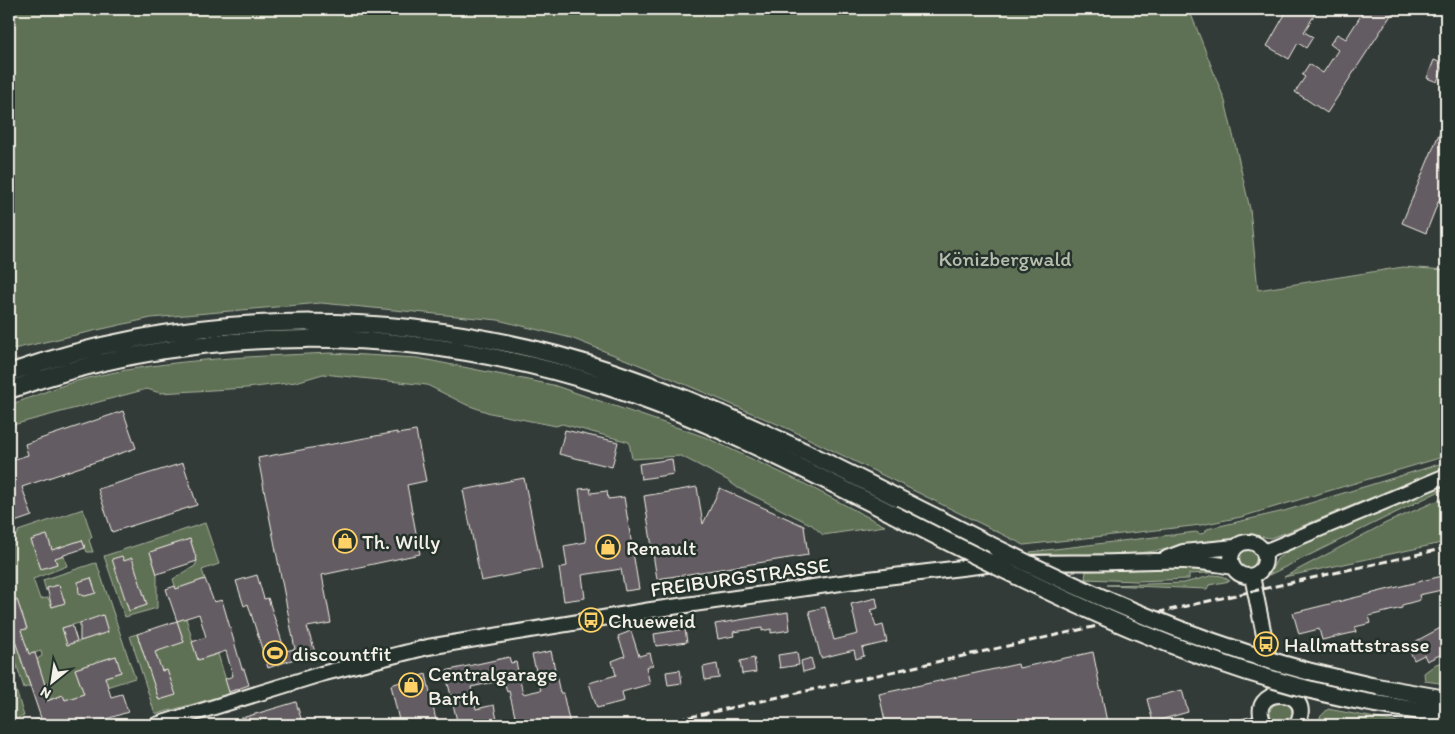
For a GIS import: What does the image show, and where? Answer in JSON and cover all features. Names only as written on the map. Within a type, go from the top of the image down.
[{"type":"highway","points":[[9,373],[113,344],[224,326],[284,323],[346,323],[445,332],[497,341],[556,355],[674,394],[786,443],[1089,592],[1197,637],[1307,672],[1407,693],[1446,699]]},
{"type":"highway","points":[[9,390],[81,368],[136,355],[224,343],[315,338],[377,341],[436,347],[542,368],[638,397],[752,445],[1056,595],[1163,642],[1279,680],[1376,704],[1446,715]]},
{"type":"main road","points":[[1264,552],[1446,476]]},
{"type":"main road","points":[[1244,542],[1252,542],[1260,546],[1264,552],[1265,562],[1262,569],[1252,576],[1239,574],[1232,567],[1230,556],[1235,547],[1244,542]]},
{"type":"main road","name":"FREIBURGSTRASSE","points":[[1162,559],[1183,552],[1235,547]]},
{"type":"main road","name":"FREIBURGSTRASSE","points":[[156,725],[392,655],[527,630],[869,579],[988,564],[1120,562],[1162,559],[1211,562],[1232,567]]},
{"type":"main road","points":[[1252,576],[1276,694]]},
{"type":"main road","points":[[1264,723],[1262,707],[1268,699],[1276,694],[1287,695],[1298,705],[1300,717],[1296,725]]},
{"type":"street","points":[[1246,725],[1264,723]]},
{"type":"green space","name":"Könizbergwald","points":[[9,9],[1189,9],[1225,101],[1250,209],[1258,290],[1403,267],[1446,270],[1446,456],[1241,517],[1201,525],[1024,545],[791,430],[647,368],[571,338],[498,320],[321,303],[151,318],[9,350]]},
{"type":"green space","points":[[330,353],[418,358],[553,385],[705,437],[801,482],[885,526],[823,535],[812,525],[738,488],[727,480],[681,456],[632,459],[629,442],[562,424],[556,426],[490,413],[467,405],[427,385],[323,374],[296,382],[247,388],[160,393],[147,389],[9,426],[9,405],[73,382],[104,374],[200,360]]},
{"type":"green space","points":[[1446,462],[1446,467],[1270,538],[1245,534],[1229,542],[1122,555],[1031,554],[1030,552],[1196,532],[1200,534],[1205,533],[1207,529],[1284,511]]},
{"type":"green space","points":[[1446,484],[1446,488],[1269,575],[1277,559],[1288,551]]},
{"type":"green space","points":[[1446,497],[1446,542],[1284,577],[1386,523]]},
{"type":"green space","points":[[83,509],[92,537],[89,540],[93,552],[87,552],[82,540],[61,547],[67,566],[33,579],[40,599],[48,598],[52,607],[64,603],[57,585],[47,588],[46,591],[43,580],[95,563],[97,564],[135,678],[65,700],[63,695],[48,700],[37,659],[42,656],[41,651],[20,657],[30,686],[24,688],[9,641],[9,623],[12,633],[27,628],[17,600],[9,602],[11,598],[9,591],[9,537],[18,534],[18,531]],"holes":[[[47,535],[57,564],[41,569],[31,540]],[[91,578],[95,593],[85,596],[78,582]],[[103,616],[108,632],[68,645],[62,628]],[[116,656],[121,672],[81,685],[75,669]]]},
{"type":"green space","points":[[205,523],[219,564],[202,570],[205,579],[176,589],[173,579],[195,566],[197,561],[190,539],[150,552],[157,574],[157,608],[125,617],[104,556]],"holes":[[[132,559],[147,605],[112,560],[124,561]]]},
{"type":"green space","points":[[1248,550],[1254,553],[1257,559],[1254,565],[1248,568],[1242,565],[1239,559],[1242,553]]},
{"type":"green space","points":[[1203,566],[1227,572],[1189,574],[1189,579],[1137,581],[1085,579],[1086,571]]},
{"type":"green space","points":[[1214,575],[1222,576],[1230,581],[1209,585],[1207,589],[1107,585],[1184,583]]},
{"type":"green space","points":[[186,618],[198,660],[218,654],[230,694],[157,714],[154,711],[130,636],[137,634],[144,655],[184,642],[177,621]],"holes":[[[166,670],[175,695],[159,700],[151,675]]]},
{"type":"green space","points":[[1446,661],[1446,684],[1425,681],[1424,673],[1436,664]]},
{"type":"green space","points":[[9,668],[24,716],[9,721]]},
{"type":"green space","points":[[1277,702],[1285,702],[1292,709],[1292,717],[1285,724],[1277,724],[1270,717],[1270,709]]},
{"type":"green space","points":[[1328,709],[1412,725],[1318,725],[1320,717]]},
{"type":"building","points":[[1288,9],[1318,9],[1304,32],[1313,37],[1306,48],[1298,43],[1289,59],[1267,46]]},
{"type":"building","points":[[1365,9],[1395,9],[1327,113],[1295,92],[1305,77],[1302,75],[1309,64],[1323,73],[1338,50],[1330,44],[1337,34],[1346,39]]},
{"type":"building","points":[[1434,60],[1444,64],[1437,82],[1427,78]]},
{"type":"building","points":[[1446,117],[1446,182],[1426,233],[1402,223]]},
{"type":"building","points":[[123,411],[136,448],[22,487],[32,516],[9,524],[9,461],[28,455],[25,444]]},
{"type":"building","points":[[565,430],[618,442],[612,467],[559,454]]},
{"type":"building","points":[[416,431],[426,481],[407,485],[420,554],[322,575],[331,623],[307,627],[315,652],[268,668],[248,604],[244,606],[236,581],[257,575],[264,599],[268,598],[285,651],[295,649],[258,458],[397,432],[397,434]]},
{"type":"building","points":[[672,459],[674,474],[641,479],[639,464]]},
{"type":"building","points":[[183,463],[197,505],[112,532],[98,489]]},
{"type":"building","points":[[524,478],[542,569],[481,581],[463,490]]},
{"type":"building","points":[[697,487],[703,524],[720,488],[804,526],[808,555],[657,579],[644,496]]},
{"type":"building","points":[[590,488],[591,493],[607,491],[608,499],[624,497],[639,589],[625,591],[621,569],[582,575],[585,598],[564,601],[559,568],[567,566],[564,546],[586,542],[579,489]]},
{"type":"building","points":[[47,535],[52,550],[82,540],[85,548],[55,558],[57,564],[41,569],[31,540]]},
{"type":"building","points":[[190,539],[197,561],[157,574],[150,552]]},
{"type":"building","points":[[122,556],[124,561],[132,558],[147,605],[129,611],[112,559]]},
{"type":"building","points":[[1442,576],[1446,589],[1419,595],[1420,600],[1402,605],[1402,608],[1369,616],[1371,623],[1355,627],[1356,632],[1322,640],[1319,629],[1299,634],[1293,613]]},
{"type":"building","points":[[91,578],[96,593],[85,596],[79,594],[78,582]]},
{"type":"building","points":[[205,579],[214,602],[222,600],[242,669],[244,669],[249,685],[229,692],[225,679],[233,676],[226,651],[198,660],[192,642],[206,637],[199,614],[177,621],[166,589],[175,586],[176,589]]},
{"type":"building","points":[[59,585],[65,603],[52,607],[47,588]]},
{"type":"building","points":[[876,598],[878,608],[871,610],[876,627],[883,625],[887,642],[862,648],[864,656],[856,659],[854,650],[821,658],[809,611],[825,607],[834,640],[858,634],[851,604]]},
{"type":"building","points":[[17,600],[27,629],[21,630],[29,654],[35,653],[46,688],[47,701],[63,695],[65,700],[84,694],[75,669],[116,656],[121,672],[105,677],[111,697],[122,694],[128,712],[88,725],[84,719],[66,725],[24,725],[41,718],[9,623],[9,602]]},
{"type":"building","points":[[788,612],[790,630],[771,633],[771,629],[762,631],[762,628],[733,632],[734,636],[718,639],[715,624]]},
{"type":"building","points":[[103,615],[108,632],[80,641],[80,623]]},
{"type":"building","points":[[177,621],[184,642],[155,652],[162,671],[167,670],[176,695],[159,700],[137,634]]},
{"type":"building","points":[[72,625],[77,641],[67,645],[62,628]]},
{"type":"building","points":[[1446,625],[1446,652],[1427,661],[1424,655],[1414,660],[1407,646]]},
{"type":"building","points":[[685,629],[687,642],[656,646],[654,634]]},
{"type":"building","points":[[631,631],[639,656],[650,653],[653,665],[646,667],[650,684],[622,692],[624,701],[597,708],[589,683],[616,675],[612,661],[625,656],[618,636]]},
{"type":"building","points":[[551,651],[560,693],[563,693],[570,725],[552,725],[552,722],[536,725],[517,725],[509,691],[507,692],[504,680],[471,687],[476,709],[494,705],[498,725],[458,725],[445,671],[509,657],[511,663],[516,662],[523,694],[541,690],[532,655]]},
{"type":"building","points":[[797,652],[799,665],[780,668],[778,655]]},
{"type":"building","points":[[1093,652],[1107,722],[1093,725],[886,725],[879,694],[1018,664],[1019,668]]},
{"type":"building","points":[[754,658],[756,672],[742,674],[740,661]]},
{"type":"building","points":[[811,658],[814,669],[803,672],[801,661]]},
{"type":"building","points":[[717,664],[719,678],[705,680],[703,667]]},
{"type":"building","points":[[680,670],[682,683],[668,685],[666,672]]},
{"type":"building","points":[[426,674],[437,725],[400,725],[391,685]]},
{"type":"building","points":[[1182,690],[1188,712],[1153,722],[1147,699]]},
{"type":"building","points":[[296,702],[303,725],[226,725],[225,723]]},
{"type":"railway","points":[[654,725],[1446,548]]},
{"type":"place","name":"Th. Willy","points":[[345,541]]},
{"type":"place","name":"Renault","points":[[608,547]]},
{"type":"place","name":"Chueweid","points":[[591,620]]},
{"type":"place","name":"Hallmattstrasse","points":[[1266,644]]},
{"type":"place","name":"discountfit","points":[[275,653]]},
{"type":"place","name":"Centralgarage Barth","points":[[411,685]]}]
